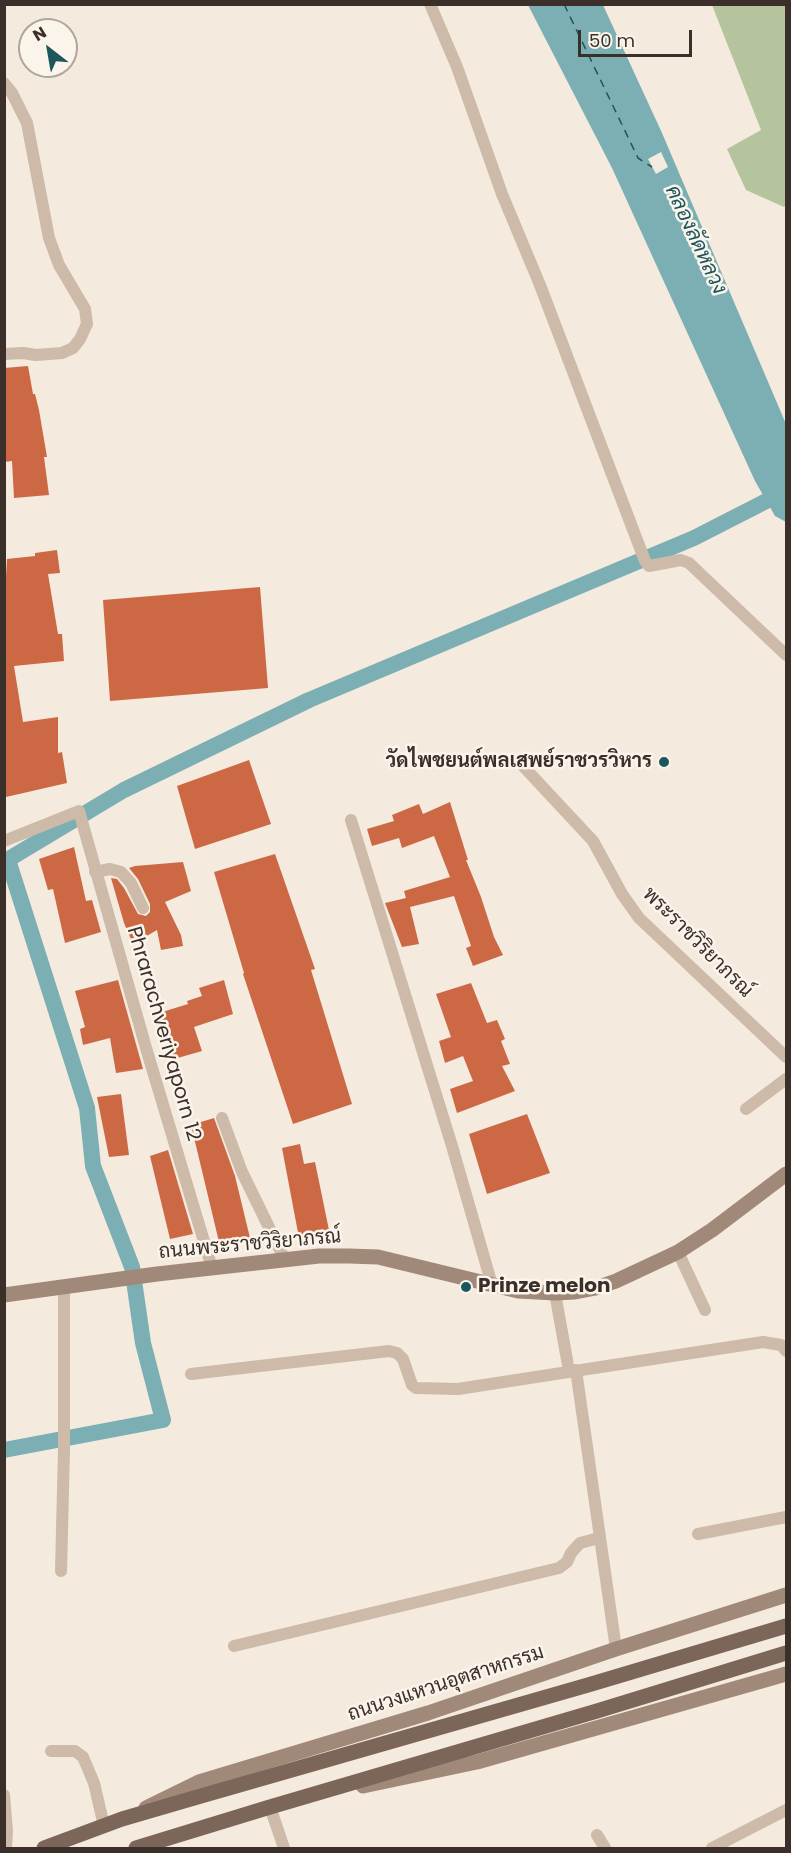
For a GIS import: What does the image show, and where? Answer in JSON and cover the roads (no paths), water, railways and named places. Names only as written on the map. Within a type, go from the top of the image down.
[{"type":"main road","name":"ถนนพระราชวิริยาภรณ์","points":[[4,1295],[158,1274],[319,1256],[378,1257],[518,1291],[555,1293],[596,1288],[638,1272],[678,1252],[712,1230],[786,1174]]},
{"type":"main road","name":"ถนนวงแหวนอุตสาหกรรม","points":[[122,1820],[199,1782],[428,1713],[616,1649],[786,1595]]},
{"type":"main road","name":"ถนนวงแหวนอุตสาหกรรม","points":[[44,1848],[122,1820],[588,1686],[786,1626]]},
{"type":"main road","points":[[136,1848],[786,1653]]},
{"type":"main road","points":[[288,1802],[477,1762],[786,1674]]},
{"type":"street","points":[[430,4],[457,67],[502,194],[540,285],[645,561],[649,566],[681,560],[688,563],[786,655]]},
{"type":"street","points":[[4,83],[12,93],[27,123],[49,238],[59,265],[85,309],[87,324],[73,348],[62,353],[4,354]]},
{"type":"street","name":"พระราชวิริยาภรณ์","points":[[522,766],[593,841],[622,894],[639,918],[786,1057]]},
{"type":"street","name":"Phrarachveriyaporn 12","points":[[4,841],[79,813],[212,1268]]},
{"type":"street","points":[[351,820],[452,1146],[492,1285]]},
{"type":"street","points":[[95,872],[110,869],[121,872],[131,882],[143,908]]},
{"type":"street","points":[[746,1109],[786,1079]]},
{"type":"street","points":[[222,1118],[242,1172],[285,1260]]},
{"type":"street","points":[[678,1252],[705,1310]]},
{"type":"street","points":[[61,1571],[64,1287]]},
{"type":"street","points":[[555,1293],[572,1371],[616,1649]]},
{"type":"street","points":[[191,1374],[389,1351],[397,1353],[403,1359],[412,1384],[416,1388],[458,1389],[763,1342],[781,1345],[786,1351]]},
{"type":"street","points":[[698,1534],[786,1517]]},
{"type":"street","points":[[234,1646],[559,1568],[567,1562],[580,1543],[599,1538]]},
{"type":"street","points":[[51,1751],[75,1751],[83,1757],[93,1783],[104,1826]]},
{"type":"street","points":[[4,1795],[6,1848]]},
{"type":"street","points":[[270,1807],[284,1848]]},
{"type":"street","points":[[712,1848],[786,1810]]},
{"type":"street","points":[[597,1835],[605,1848]]},
{"type":"water","name":"คลองลัดหลวง","points":[[528,5],[603,5],[662,133],[786,424],[786,522],[775,516],[755,481],[612,168]]},
{"type":"waterway","points":[[4,862],[124,790],[309,700],[694,538],[784,492]]},
{"type":"waterway","points":[[4,1450],[163,1420],[143,1343],[132,1267],[93,1166],[87,1108],[8,860]]},
{"type":"place","name":"วัดไพชยนต์พลเสพย์ราชวรวิหาร","points":[[664,762]]},
{"type":"place","name":"Prinze melon","points":[[466,1287]]}]
